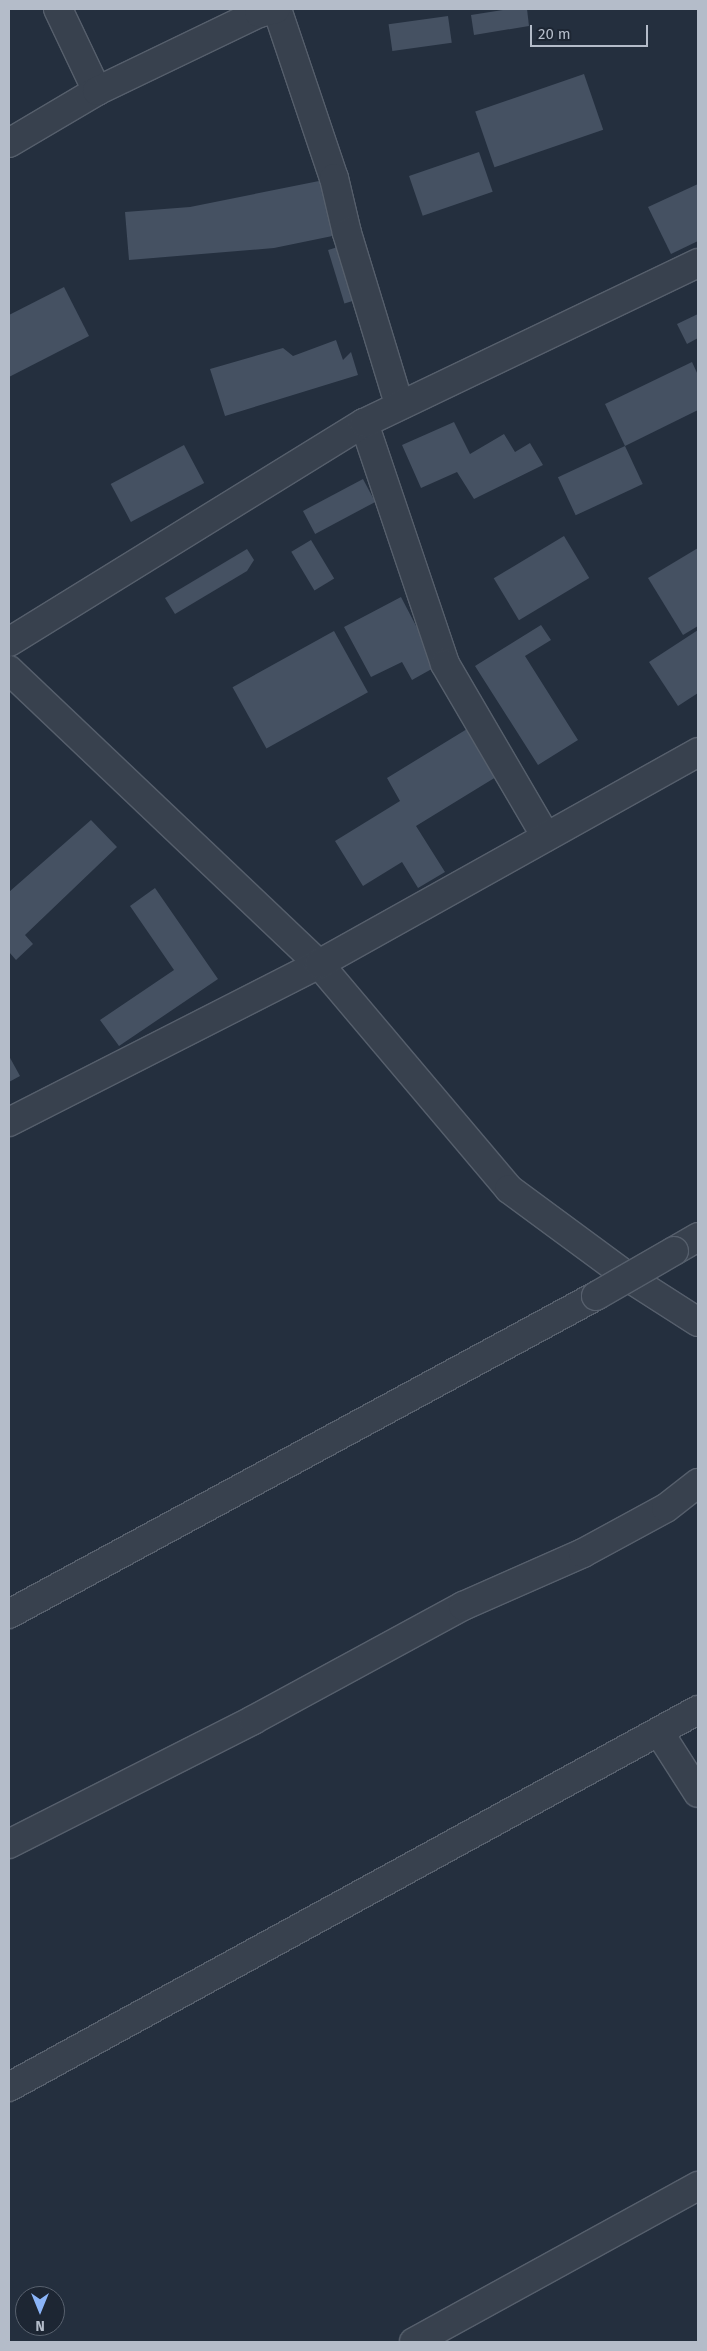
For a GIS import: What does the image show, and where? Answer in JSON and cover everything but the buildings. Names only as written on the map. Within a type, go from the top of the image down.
[{"type":"street","points":[[58,9],[97,91]]},
{"type":"street","points":[[9,143],[97,91],[267,10],[334,178],[346,234],[399,404]]},
{"type":"street","points":[[9,642],[364,423],[399,404],[698,263]]},
{"type":"street","points":[[364,423],[445,664],[546,837]]},
{"type":"street","points":[[9,670],[319,964],[509,1189],[634,1281],[698,1322]]},
{"type":"street","points":[[9,1122],[319,964],[698,752]]},
{"type":"street","points":[[9,1614],[596,1296],[698,1237]]},
{"type":"street","points":[[9,1844],[253,1720],[463,1606],[583,1553],[666,1508],[698,1483]]},
{"type":"street","points":[[9,2087],[698,1710]]},
{"type":"street","points":[[660,1732],[698,1793]]},
{"type":"street","points":[[414,2342],[698,2186]]}]
